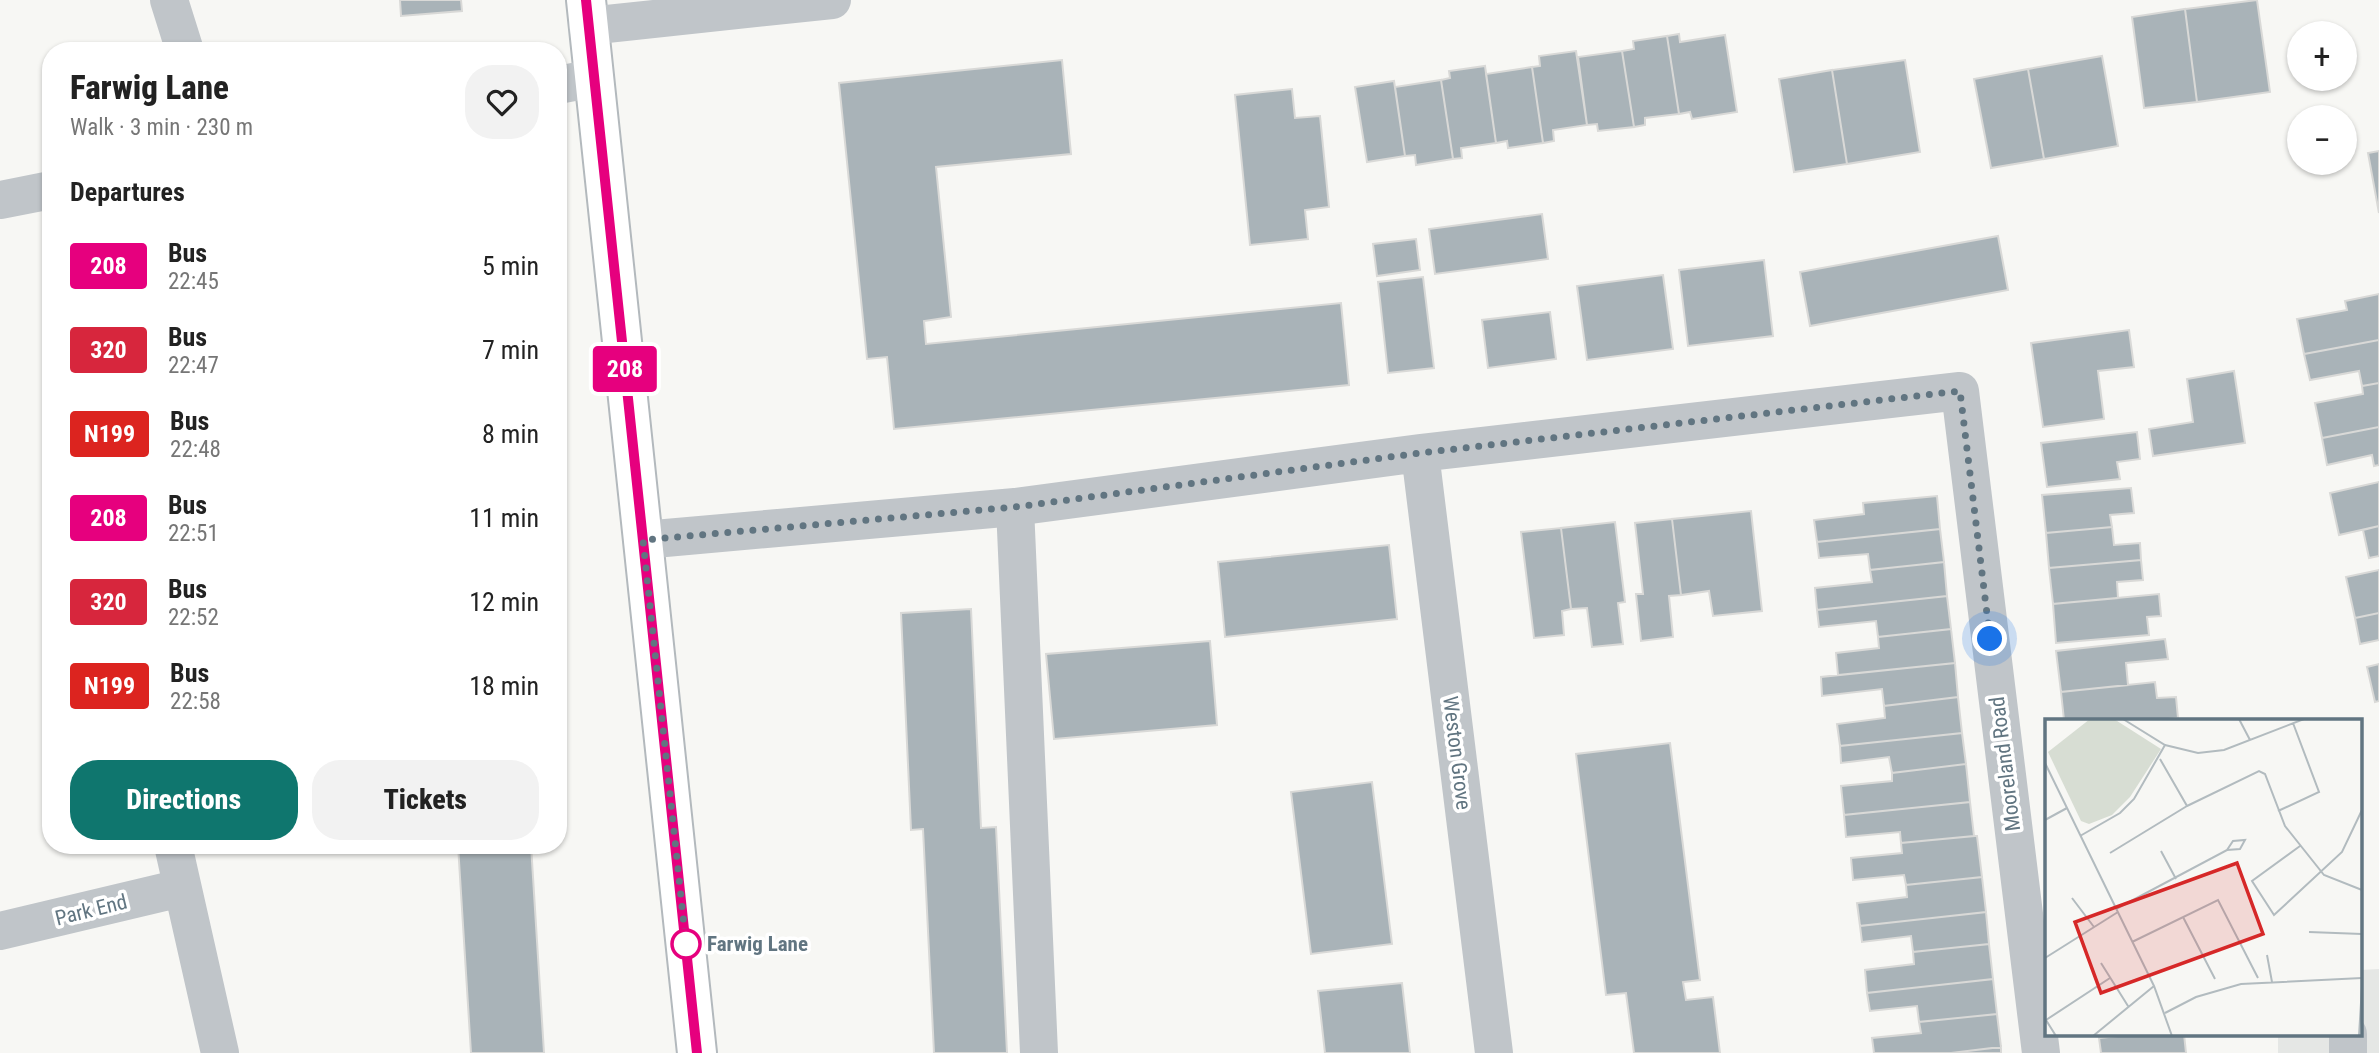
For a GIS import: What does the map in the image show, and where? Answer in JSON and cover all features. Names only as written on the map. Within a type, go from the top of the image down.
[{"type":"main road","points":[[587,13],[576,81],[643,540],[697,1053]]},
{"type":"street","points":[[169,0],[182,42]]},
{"type":"street","points":[[587,13],[832,0]]},
{"type":"street","points":[[0,200],[42,192]]},
{"type":"street","name":"Mooreland Road","points":[[1420,453],[1960,391],[2041,1053]]},
{"type":"street","points":[[643,540],[1015,507],[1420,453]]},
{"type":"street","name":"Weston Grove","points":[[1420,453],[1494,1053]]},
{"type":"street","points":[[1015,507],[1039,1053]]},
{"type":"street","points":[[175,854],[220,1053]]},
{"type":"street","name":"Park End","points":[[0,931],[181,888]]},
{"type":"shaded area","points":[[2379,969],[2379,1053],[2278,1053],[2278,1036],[2362,1036],[2362,970]]},
{"type":"building","points":[[400,0],[461,0],[462,11],[401,16]]},
{"type":"building","points":[[2257,0],[2270,92],[2197,102],[2185,9]]},
{"type":"building","points":[[2185,9],[2197,102],[2144,108],[2132,17]]},
{"type":"building","points":[[1679,34],[1680,42],[1725,35],[1737,112],[1692,119],[1690,112],[1679,114],[1667,36]]},
{"type":"building","points":[[1667,36],[1679,114],[1645,118],[1645,125],[1634,127],[1622,51],[1634,49],[1633,41]]},
{"type":"building","points":[[1576,51],[1587,125],[1553,130],[1554,141],[1543,143],[1532,67],[1540,66],[1539,56]]},
{"type":"building","points":[[1622,51],[1634,127],[1598,131],[1597,124],[1587,125],[1578,57]]},
{"type":"building","points":[[2102,56],[2118,146],[2044,159],[2028,69]]},
{"type":"building","points":[[1062,60],[1071,154],[936,167],[951,317],[924,321],[926,344],[1341,303],[1349,385],[894,429],[887,357],[867,359],[839,83]]},
{"type":"building","points":[[1905,60],[1920,152],[1847,164],[1832,70]]},
{"type":"building","points":[[1485,66],[1496,143],[1461,148],[1462,158],[1453,159],[1441,80],[1450,78],[1449,71]]},
{"type":"building","points":[[1532,67],[1543,143],[1508,148],[1507,141],[1496,143],[1486,74]]},
{"type":"building","points":[[2028,69],[2044,159],[1991,168],[1974,79]]},
{"type":"building","points":[[1832,70],[1847,164],[1794,172],[1779,79]]},
{"type":"building","points":[[1441,80],[1453,159],[1416,165],[1415,155],[1405,156],[1395,87]]},
{"type":"building","points":[[1394,81],[1405,156],[1367,162],[1355,87]]},
{"type":"building","points":[[1292,89],[1295,118],[1320,116],[1329,207],[1305,210],[1308,239],[1250,245],[1235,95]]},
{"type":"building","points":[[2379,151],[2379,213],[2368,153]]},
{"type":"building","points":[[1542,214],[1548,259],[1435,274],[1429,229]]},
{"type":"building","points":[[1998,236],[2008,290],[1810,326],[1800,272]]},
{"type":"building","points":[[1416,239],[1420,270],[1377,276],[1373,244]]},
{"type":"building","points":[[1764,260],[1773,336],[1688,346],[1679,270]]},
{"type":"building","points":[[1663,275],[1673,349],[1587,360],[1577,286]]},
{"type":"building","points":[[1423,277],[1434,368],[1388,373],[1378,282]]},
{"type":"building","points":[[2379,294],[2379,340],[2304,354],[2297,319],[2347,310],[2345,301]]},
{"type":"building","points":[[1550,312],[1556,359],[1488,368],[1482,320]]},
{"type":"building","points":[[2129,330],[2134,367],[2098,371],[2104,419],[2043,427],[2031,343]]},
{"type":"building","points":[[2379,340],[2379,383],[2362,386],[2359,371],[2310,380],[2304,354]]},
{"type":"building","points":[[2234,371],[2245,443],[2153,456],[2149,429],[2193,422],[2187,379]]},
{"type":"building","points":[[2379,383],[2379,427],[2322,438],[2315,403],[2363,394],[2362,386]]},
{"type":"building","points":[[2379,427],[2379,465],[2374,466],[2372,455],[2327,465],[2322,438]]},
{"type":"building","points":[[2137,432],[2140,459],[2117,462],[2120,479],[2047,487],[2041,443]]},
{"type":"building","points":[[2379,482],[2379,526],[2339,535],[2330,493]]},
{"type":"building","points":[[2131,488],[2134,513],[2110,515],[2112,527],[2046,533],[2042,495]]},
{"type":"building","points":[[1937,496],[1940,529],[1817,542],[1814,520],[1864,514],[1863,503]]},
{"type":"building","points":[[1751,511],[1762,611],[1713,616],[1709,591],[1681,595],[1672,519]]},
{"type":"building","points":[[1672,519],[1681,595],[1669,596],[1673,637],[1641,641],[1636,594],[1643,594],[1635,523]]},
{"type":"building","points":[[1615,522],[1625,602],[1618,603],[1623,644],[1592,647],[1587,608],[1571,609],[1561,528]]},
{"type":"building","points":[[2379,526],[2379,556],[2369,558],[2363,530]]},
{"type":"building","points":[[2112,527],[2114,545],[2140,543],[2141,560],[2049,568],[2046,533]]},
{"type":"building","points":[[1561,528],[1571,609],[1562,611],[1564,635],[1534,638],[1521,532]]},
{"type":"building","points":[[1940,529],[1944,562],[1870,570],[1868,554],[1819,558],[1817,542]]},
{"type":"building","points":[[1389,545],[1397,619],[1225,637],[1218,562]]},
{"type":"building","points":[[2141,560],[2143,580],[2117,582],[2118,598],[2053,604],[2049,568]]},
{"type":"building","points":[[1944,562],[1947,596],[1817,610],[1815,588],[1872,582],[1870,570]]},
{"type":"building","points":[[2379,570],[2379,613],[2355,618],[2346,577]]},
{"type":"building","points":[[2159,594],[2161,616],[2147,617],[2149,635],[2056,643],[2053,604]]},
{"type":"building","points":[[1947,596],[1951,629],[1878,637],[1876,621],[1819,627],[1817,610]]},
{"type":"building","points":[[971,609],[981,828],[996,827],[1007,1053],[934,1053],[923,829],[911,830],[901,613]]},
{"type":"building","points":[[2379,613],[2379,640],[2360,644],[2355,618]]},
{"type":"building","points":[[1951,629],[1955,663],[1838,675],[1836,653],[1879,648],[1878,637]]},
{"type":"building","points":[[2165,639],[2168,659],[2126,663],[2128,685],[2061,692],[2056,651]]},
{"type":"building","points":[[1210,641],[1217,725],[1054,739],[1046,654]]},
{"type":"building","points":[[1955,663],[1958,697],[1884,706],[1882,689],[1822,696],[1821,677]]},
{"type":"building","points":[[2379,664],[2379,701],[2375,702],[2367,667]]},
{"type":"building","points":[[2155,682],[2157,698],[2176,697],[2178,718],[2064,719],[2061,692]]},
{"type":"building","points":[[1958,697],[1962,733],[1840,746],[1837,724],[1885,718],[1884,706]]},
{"type":"building","points":[[1962,733],[1966,764],[1892,773],[1889,757],[1841,763],[1840,746]]},
{"type":"building","points":[[1670,743],[1700,980],[1683,982],[1686,1000],[1713,997],[1720,1053],[1634,1053],[1626,993],[1606,995],[1576,754]]},
{"type":"building","points":[[1966,764],[1970,802],[1844,815],[1841,786],[1892,781],[1892,773]]},
{"type":"building","points":[[1372,782],[1392,944],[1311,954],[1291,792]]},
{"type":"building","points":[[1970,802],[1974,836],[1901,843],[1900,832],[1846,837],[1844,815]]},
{"type":"building","points":[[1977,836],[1982,877],[1906,885],[1904,875],[1853,880],[1851,858],[1902,853],[1901,843]]},
{"type":"building","points":[[459,854],[532,854],[544,1053],[471,1053]]},
{"type":"building","points":[[1982,877],[1986,912],[1860,926],[1857,903],[1907,897],[1906,885]]},
{"type":"building","points":[[1986,912],[1989,944],[1913,952],[1911,936],[1862,942],[1860,926]]},
{"type":"building","points":[[1989,944],[1993,979],[1867,993],[1865,970],[1914,964],[1913,952]]},
{"type":"building","points":[[1993,979],[1997,1014],[1919,1022],[1917,1006],[1870,1011],[1867,993]]},
{"type":"building","points":[[1402,983],[1410,1053],[1325,1053],[1318,991]]},
{"type":"building","points":[[1997,1014],[2001,1047],[1951,1053],[1874,1053],[1872,1038],[1921,1033],[1919,1022]]},
{"type":"building","points":[[2184,1036],[2186,1053],[2101,1053],[2099,1038]]},
{"type":"building","points":[[2001,1047],[2001,1053],[1951,1053]]},
{"type":"bus line","name":"208","points":[[586,0],[697,1053]]},
{"type":"place","name":"Farwig Lane","points":[[686,944]]},
{"type":"route","points":[[686,944],[643,540],[1015,507],[1420,453],[1960,391],[1990,639]]}]
